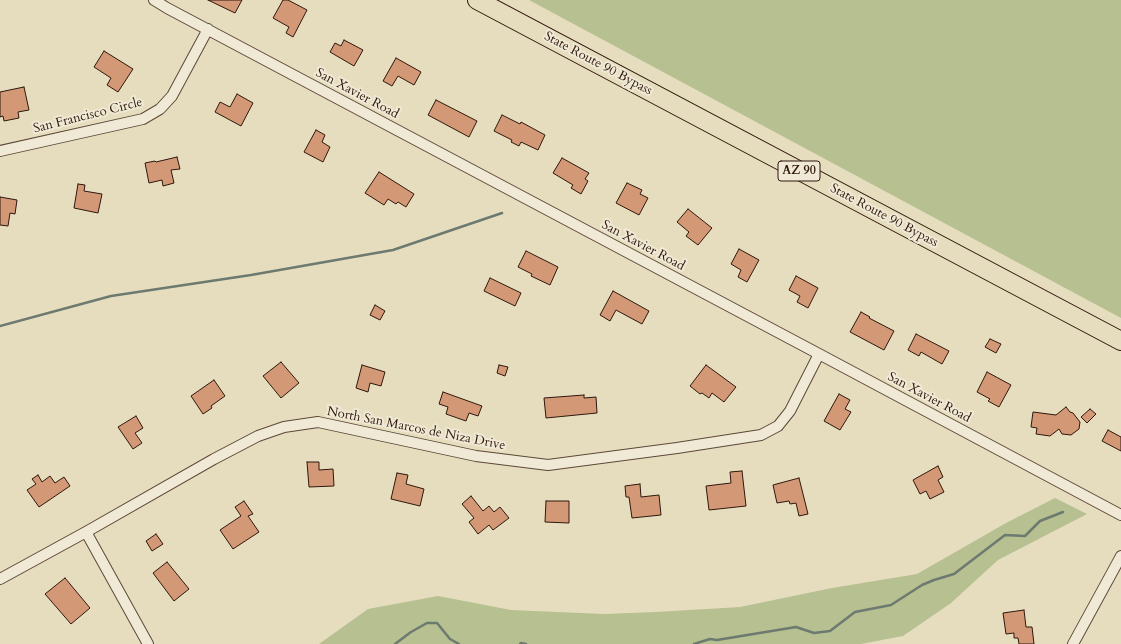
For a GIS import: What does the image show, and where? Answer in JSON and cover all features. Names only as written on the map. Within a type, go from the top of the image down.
[{"type":"highway","name":"State Route 90 Bypass","points":[[477,0],[1121,341]]},
{"type":"street","name":"San Xavier Road","points":[[154,0],[1121,515]]},
{"type":"street","name":"San Francisco Circle","points":[[0,150],[143,119],[160,109],[172,96],[208,30]]},
{"type":"street","name":"North San Marcos de Niza Drive","points":[[0,579],[86,532],[214,458],[258,436],[284,427],[318,422],[476,456],[548,465],[677,448],[761,435],[778,426],[790,411],[819,354]]},
{"type":"street","points":[[86,532],[148,644]]},
{"type":"street","points":[[1073,644],[1121,556]]},
{"type":"green space","points":[[529,0],[1121,0],[1121,318]]},
{"type":"green space","points":[[1055,498],[1087,514],[998,560],[951,603],[903,636],[861,644],[319,644],[368,609],[438,596],[511,610],[604,614],[656,612],[740,607],[832,588],[917,574],[1006,523]]},
{"type":"building","points":[[208,0],[242,0],[235,13]]},
{"type":"building","points":[[283,0],[288,0],[307,10],[293,37],[286,33],[289,27],[273,18]]},
{"type":"building","points":[[344,40],[363,50],[354,66],[330,52],[335,43],[341,46]]},
{"type":"building","points":[[104,51],[133,69],[118,92],[107,85],[111,78],[94,67]]},
{"type":"building","points":[[396,58],[421,72],[414,85],[398,76],[392,86],[383,81]]},
{"type":"building","points":[[24,87],[29,110],[18,112],[19,118],[4,121],[3,116],[0,117],[0,92]]},
{"type":"building","points":[[237,94],[253,103],[241,126],[215,112],[220,102],[230,107]]},
{"type":"building","points":[[436,100],[477,121],[469,137],[428,115]]},
{"type":"building","points":[[502,115],[520,124],[521,122],[545,135],[538,150],[521,142],[519,146],[511,142],[512,140],[494,131]]},
{"type":"building","points":[[316,130],[325,135],[322,142],[330,147],[323,162],[304,152]]},
{"type":"building","points":[[177,157],[180,169],[171,170],[174,183],[163,186],[162,180],[149,183],[145,163]]},
{"type":"building","points":[[562,158],[589,173],[585,179],[588,181],[581,194],[571,188],[573,185],[553,173]]},
{"type":"building","points":[[379,172],[414,194],[406,207],[398,202],[396,204],[388,199],[384,205],[365,193]]},
{"type":"building","points":[[627,183],[642,190],[640,194],[648,198],[639,215],[616,203]]},
{"type":"building","points":[[78,184],[85,185],[84,191],[102,194],[98,213],[74,208]]},
{"type":"building","points":[[0,197],[17,200],[15,214],[10,213],[8,226],[0,225]]},
{"type":"building","points":[[688,209],[712,228],[698,245],[686,236],[689,232],[677,222]]},
{"type":"building","points":[[739,249],[759,260],[747,282],[738,277],[741,270],[731,264]]},
{"type":"building","points":[[526,251],[558,267],[550,285],[531,276],[532,274],[518,267]]},
{"type":"building","points":[[796,276],[818,288],[808,308],[797,302],[800,296],[789,290]]},
{"type":"building","points":[[490,278],[521,293],[515,306],[484,291]]},
{"type":"building","points":[[613,291],[649,311],[642,324],[616,310],[610,321],[600,315]]},
{"type":"building","points":[[375,305],[385,311],[380,320],[370,315]]},
{"type":"building","points":[[861,312],[870,317],[869,318],[894,331],[884,350],[850,332]]},
{"type":"building","points":[[916,334],[949,351],[942,364],[921,352],[919,356],[908,350]]},
{"type":"building","points":[[990,339],[1001,344],[996,353],[985,347]]},
{"type":"building","points":[[281,362],[299,383],[281,398],[263,376]]},
{"type":"building","points":[[362,365],[385,372],[381,386],[370,383],[368,392],[356,388]]},
{"type":"building","points":[[499,365],[508,367],[505,376],[497,373]]},
{"type":"building","points":[[706,365],[736,387],[724,402],[712,393],[709,398],[702,393],[700,394],[690,386]]},
{"type":"building","points":[[987,372],[1011,385],[999,407],[988,401],[990,399],[977,392]]},
{"type":"building","points":[[214,380],[225,396],[203,414],[191,396]]},
{"type":"building","points":[[443,392],[482,406],[478,416],[469,413],[466,421],[446,414],[448,407],[439,404]]},
{"type":"building","points":[[839,394],[850,400],[845,409],[851,412],[840,430],[824,421]]},
{"type":"building","points":[[584,395],[584,398],[596,397],[597,413],[546,418],[544,398]]},
{"type":"building","points":[[1066,407],[1080,422],[1079,429],[1071,435],[1062,434],[1059,429],[1050,436],[1036,434],[1037,428],[1031,427],[1033,412],[1056,415]]},
{"type":"building","points":[[1090,409],[1096,414],[1087,423],[1081,417]]},
{"type":"building","points":[[136,416],[143,428],[135,433],[142,443],[133,449],[118,427]]},
{"type":"building","points":[[1108,430],[1121,437],[1121,451],[1102,441]]},
{"type":"building","points":[[307,462],[319,462],[319,470],[333,469],[334,486],[309,487]]},
{"type":"building","points":[[938,466],[943,477],[938,480],[944,492],[930,499],[926,491],[920,494],[913,480]]},
{"type":"building","points":[[742,471],[746,506],[709,510],[706,486],[731,483],[730,472]]},
{"type":"building","points":[[397,473],[408,475],[406,484],[424,489],[420,506],[391,499]]},
{"type":"building","points":[[38,475],[42,482],[50,476],[55,483],[64,477],[70,486],[39,507],[27,490],[36,484],[32,479]]},
{"type":"building","points":[[799,478],[808,514],[799,516],[796,503],[790,504],[789,501],[777,503],[773,485]]},
{"type":"building","points":[[640,484],[641,497],[659,495],[661,515],[632,518],[629,497],[626,497],[625,486]]},
{"type":"building","points":[[471,496],[483,511],[489,506],[494,512],[500,507],[509,518],[493,530],[489,525],[478,534],[469,522],[474,518],[462,504]]},
{"type":"building","points":[[244,501],[253,514],[248,516],[259,532],[233,549],[220,530],[241,516],[235,507]]},
{"type":"building","points":[[546,501],[569,501],[569,523],[545,522]]},
{"type":"building","points":[[156,534],[163,544],[152,551],[146,541]]},
{"type":"building","points":[[167,562],[189,589],[174,601],[153,573]]},
{"type":"building","points":[[65,578],[90,608],[71,624],[45,594]]},
{"type":"building","points":[[1024,610],[1026,627],[1032,627],[1034,644],[1019,644],[1018,638],[1014,638],[1014,633],[1006,634],[1003,613]]},
{"type":"waterway","points":[[0,326],[111,296],[251,275],[393,250],[502,213]]},
{"type":"waterway","points":[[694,644],[710,639],[717,640],[796,627],[814,633],[830,631],[855,612],[891,605],[922,585],[954,574],[1005,535],[1025,536],[1040,521],[1063,512]]},
{"type":"waterway","points":[[395,644],[411,632],[427,623],[437,623],[450,639],[459,644]]},
{"type":"waterway","points":[[520,644],[526,644]]}]
